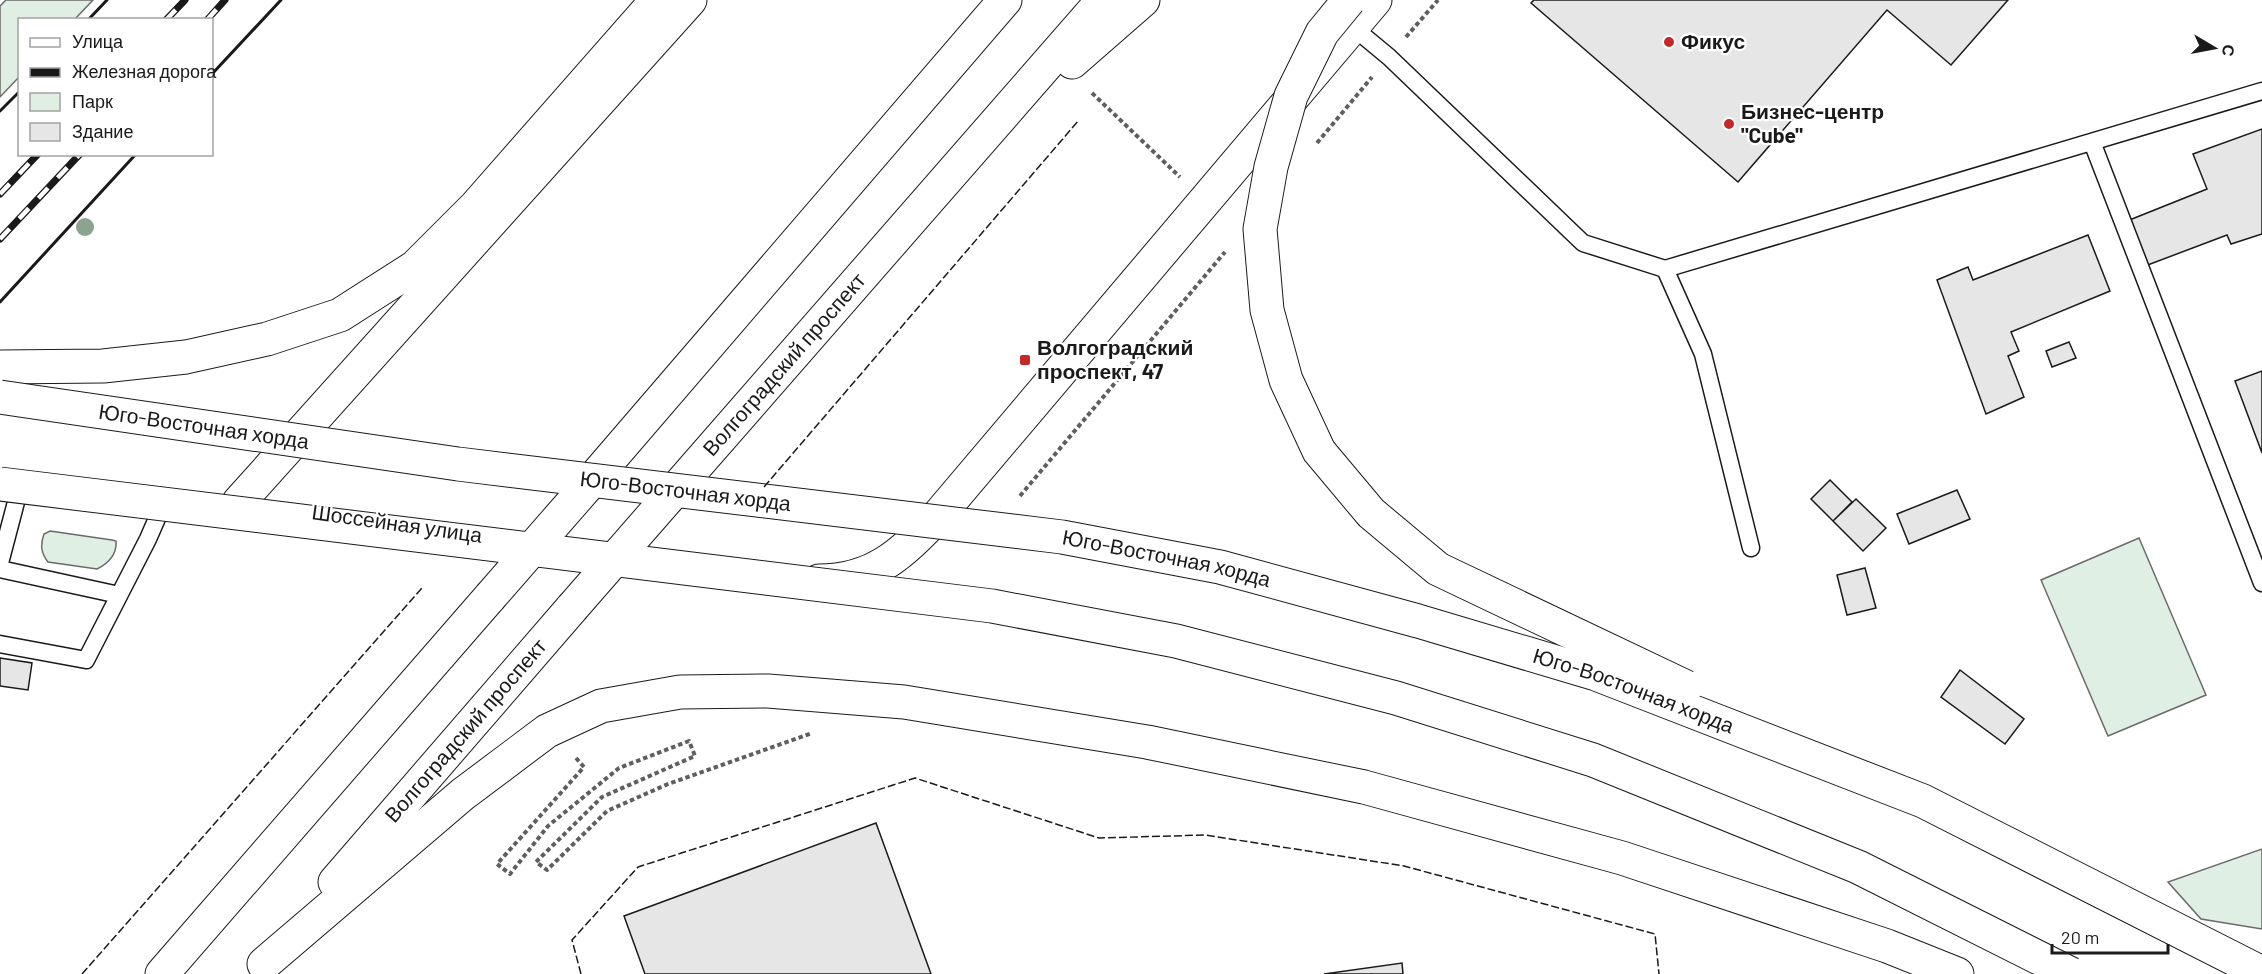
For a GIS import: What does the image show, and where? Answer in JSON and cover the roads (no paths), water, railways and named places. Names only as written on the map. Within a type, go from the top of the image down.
[{"type":"main road","points":[[0,367],[103,366],[186,357],[267,339],[340,315],[415,267],[476,206],[657,0]]},
{"type":"main road","points":[[239,502],[690,0]]},
{"type":"main road","points":[[162,974],[587,486],[1005,0]]},
{"type":"main road","name":"Волгоградский проспект","points":[[260,969],[1103,0]]},
{"type":"main road","points":[[972,150],[1143,0]]},
{"type":"main road","points":[[1376,0],[1322,33],[1291,96],[1271,167],[1260,229],[1267,310],[1286,380],[1319,451],[1371,513],[1438,569],[1923,801]]},
{"type":"main road","name":"Шоссейная улица","points":[[8,478],[239,502],[794,581],[828,581],[862,575],[887,564],[908,546],[982,464],[1352,14]]},
{"type":"main road","name":"Юго-Восточная хорда","points":[[0,397],[458,464],[1062,537],[1220,567],[1418,621],[1596,674],[1923,801],[2262,973]]},
{"type":"main road","points":[[8,478],[992,606],[1176,641],[1396,698],[1593,760],[1858,867],[2071,974]]},
{"type":"main road","points":[[260,969],[464,794],[559,741],[601,706],[680,692],[768,691],[904,702],[1147,742],[1364,787],[1622,858],[1887,946],[1957,974]]},
{"type":"lane","points":[[1352,14],[1389,57],[1583,243],[1665,269],[2262,91]]},
{"type":"lane","points":[[2092,142],[2262,583]]},
{"type":"lane","points":[[1665,269],[1703,354],[1751,548]]},
{"type":"lane","points":[[0,563],[8,478]]},
{"type":"lane","points":[[0,644],[86,660],[148,539],[168,493]]},
{"type":"lane","points":[[0,569],[119,596]]},
{"type":"railway","points":[[168,18],[185,0]]},
{"type":"railway","points":[[209,18],[225,0]]},
{"type":"railway","points":[[0,194],[36,156]]},
{"type":"railway","points":[[0,239],[78,156]]},
{"type":"place","name":"Фикус","points":[[1669,42]]},
{"type":"place","name":"Бизнес-центр \"Cube\"","points":[[1729,124]]},
{"type":"place","name":"Волгоградский проспект, 47","points":[[1025,360]]}]
